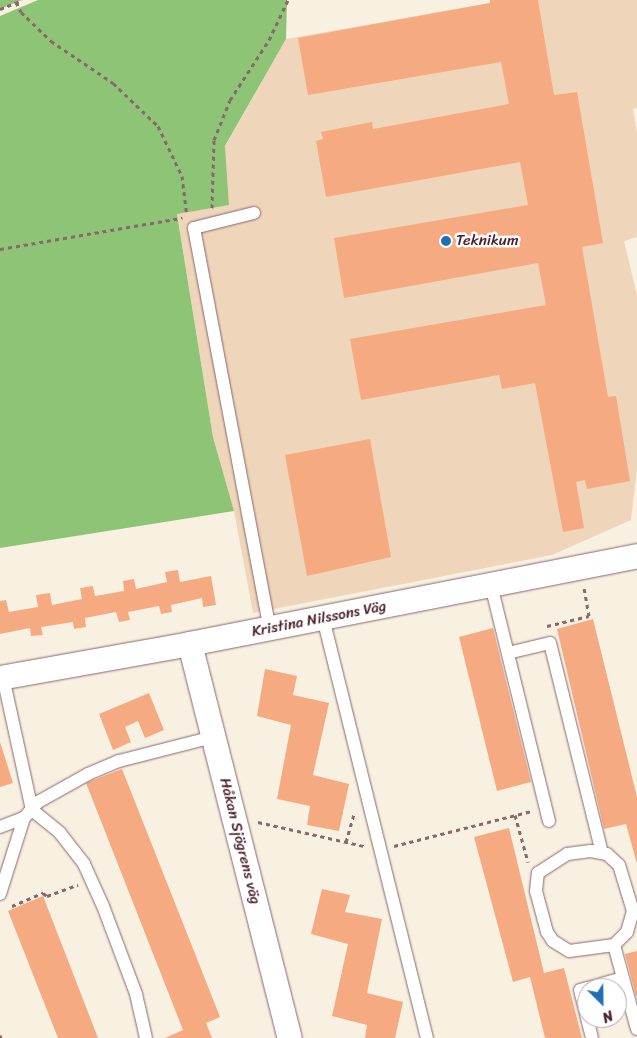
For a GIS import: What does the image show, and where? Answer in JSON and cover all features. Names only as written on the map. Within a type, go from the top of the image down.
[{"type":"street","name":"Kristina Nilssons Väg","points":[[2,678],[270,629],[637,556]]},
{"type":"street","name":"Håkan Sjögrens väg","points":[[190,644],[290,1038]]},
{"type":"lane","points":[[254,213],[194,228],[270,629]]},
{"type":"lane","points":[[491,585],[549,820]]},
{"type":"lane","points":[[323,618],[427,1038]]},
{"type":"lane","points":[[508,653],[550,643],[602,853]]},
{"type":"lane","points":[[2,678],[28,814],[60,833],[91,880],[136,994],[146,1038]]},
{"type":"lane","points":[[0,894],[28,814],[38,802],[96,770],[156,751],[214,737]]},
{"type":"lane","points":[[0,827],[28,814]]},
{"type":"lane","points":[[591,851],[602,853],[620,865],[632,897],[633,911],[627,932],[614,945],[581,951],[562,948],[546,932],[536,892],[538,874],[549,863],[567,854],[591,851]]},
{"type":"lane","points":[[614,945],[623,978]]},
{"type":"lane","points":[[627,993],[637,1029]]},
{"type":"path","points":[[0,9],[22,0]]},
{"type":"path","points":[[212,212],[214,140],[230,100],[269,40],[288,0]]},
{"type":"path","points":[[16,2],[21,12],[51,41],[113,83],[158,126],[182,176],[187,217]]},
{"type":"path","points":[[0,250],[195,215]]},
{"type":"path","points":[[550,643],[547,626],[589,616],[580,568]]},
{"type":"path","points":[[515,815],[536,892]]},
{"type":"path","points":[[9,908],[43,893],[47,896],[91,880]]},
{"type":"shaded area","points":[[490,0],[637,0],[637,108],[633,109],[637,132],[637,237],[624,241],[637,295],[637,469],[631,520],[552,555],[253,613],[234,511],[213,437],[177,213],[229,205],[225,147],[286,39],[490,3]]},
{"type":"green space","points":[[0,0],[22,0],[0,9]]},
{"type":"green space","points":[[38,0],[287,0],[286,39],[225,146],[229,205],[177,214],[213,437],[234,511],[0,548],[0,16]]},
{"type":"building","points":[[490,0],[538,0],[554,95],[577,92],[603,243],[582,247],[608,397],[616,396],[630,481],[587,489],[585,480],[576,482],[584,528],[563,532],[535,383],[502,389],[499,375],[361,400],[350,339],[546,305],[538,263],[344,298],[334,238],[528,205],[520,162],[326,197],[316,141],[323,139],[321,132],[372,122],[373,129],[509,104],[501,62],[308,95],[298,38],[490,3]]},
{"type":"building","points":[[370,439],[391,557],[307,576],[285,455]]},
{"type":"building","points":[[178,570],[180,582],[211,576],[216,605],[203,607],[202,598],[171,605],[172,612],[161,614],[159,606],[128,612],[130,620],[119,622],[116,612],[85,618],[86,627],[74,629],[73,622],[41,627],[43,635],[31,636],[30,628],[0,634],[0,601],[6,600],[9,612],[38,607],[36,595],[50,593],[52,605],[82,599],[80,588],[93,586],[95,596],[124,591],[123,581],[134,579],[136,589],[167,582],[165,572]]},
{"type":"building","points":[[593,619],[637,797],[637,864],[626,824],[604,829],[557,629]]},
{"type":"building","points":[[493,628],[531,782],[497,791],[459,637]]},
{"type":"building","points":[[265,669],[297,676],[293,695],[329,703],[313,775],[349,784],[339,831],[307,825],[310,806],[277,799],[291,725],[257,716]]},
{"type":"building","points":[[149,693],[164,730],[145,738],[138,721],[125,727],[131,742],[113,750],[99,714]]},
{"type":"building","points":[[0,742],[13,783],[0,787]]},
{"type":"building","points":[[122,769],[220,1017],[206,1023],[212,1038],[165,1038],[183,1030],[86,783]]},
{"type":"building","points":[[509,828],[544,973],[564,968],[577,1019],[577,1028],[579,1028],[582,1038],[545,1038],[530,977],[513,982],[474,837]]},
{"type":"building","points":[[322,889],[350,895],[345,912],[382,919],[367,993],[403,1002],[395,1038],[365,1038],[367,1025],[332,1016],[348,944],[311,934]]},
{"type":"building","points":[[43,896],[98,1038],[58,1038],[8,911]]},
{"type":"building","points":[[637,951],[637,996],[636,996],[625,954]]},
{"type":"place","name":"Teknikum","points":[[446,241]]}]
